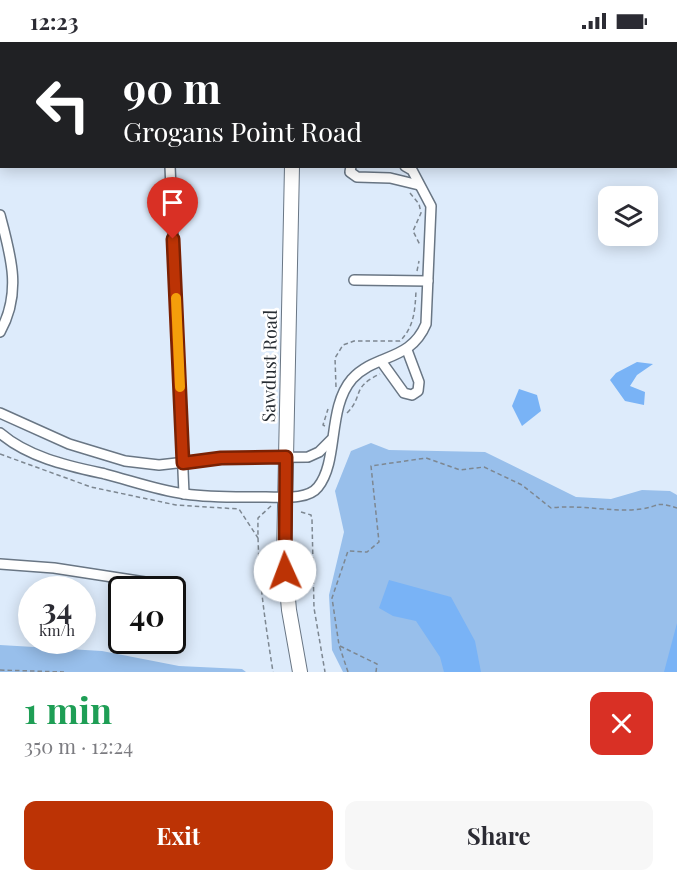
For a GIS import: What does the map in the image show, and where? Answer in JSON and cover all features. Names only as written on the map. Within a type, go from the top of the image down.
[{"type":"street","points":[[171,168],[184,494]]},
{"type":"street","name":"Sawdust Road","points":[[292,168],[284,497],[286,587],[300,672]]},
{"type":"street","points":[[351,168],[350,172],[357,177],[390,178],[419,185]]},
{"type":"street","points":[[0,434],[31,453],[53,461],[184,494],[220,497],[284,497],[305,495],[318,487],[326,470],[341,398],[347,386],[363,369],[407,350],[422,333],[426,324],[431,206],[412,170],[408,168]]},
{"type":"street","points":[[0,215],[13,279],[12,305],[0,332]]},
{"type":"street","points":[[354,280],[428,281]]},
{"type":"street","points":[[381,361],[404,393],[412,395],[418,391],[419,382],[407,350]]},
{"type":"street","points":[[0,413],[69,444],[124,461],[159,465],[221,458],[308,458],[319,452],[331,440]]},
{"type":"street","points":[[0,564],[54,568],[108,576]]},
{"type":"path","points":[[410,193],[419,204],[422,213],[413,231],[421,248]]},
{"type":"path","points":[[336,390],[335,358],[343,345],[354,341],[399,341],[409,332],[415,312],[416,280],[420,258]]},
{"type":"path","points":[[346,415],[354,406],[356,395],[364,381],[386,371]]},
{"type":"path","points":[[328,409],[323,425],[334,428]]},
{"type":"path","points":[[0,454],[91,487],[176,505],[239,509],[258,538]]},
{"type":"path","points":[[348,672],[339,645],[332,598],[348,551],[367,552],[379,542],[371,466],[426,458],[460,470],[484,467],[522,485],[551,508],[571,505],[641,509],[659,503],[677,508]]},
{"type":"path","points":[[272,506],[266,508],[258,518],[258,538],[263,609],[273,672]]},
{"type":"path","points":[[301,512],[310,515],[312,520],[314,608],[325,672]]},
{"type":"path","points":[[339,645],[377,664],[376,672]]},
{"type":"path","points":[[0,670],[64,672]]},
{"type":"shaded area","points":[[637,362],[653,364],[637,375],[630,386],[645,392],[644,405],[625,401],[610,380],[616,373]]},
{"type":"shaded area","points":[[519,389],[537,395],[541,411],[522,426],[512,406]]},
{"type":"shaded area","points":[[371,443],[389,450],[485,452],[576,497],[611,499],[642,490],[670,491],[677,495],[677,672],[343,672],[332,650],[329,595],[344,532],[335,491],[351,451]]},
{"type":"shaded area","points":[[389,580],[451,597],[475,641],[481,672],[444,672],[440,657],[416,621],[393,616],[379,608]]},
{"type":"shaded area","points":[[677,623],[677,672],[664,672]]},
{"type":"shaded area","points":[[0,645],[18,646],[18,654],[96,654],[96,651],[102,651],[179,666],[242,669],[246,672],[0,672]]},
{"type":"slow traffic","points":[[176,298],[180,387]]},
{"type":"route","points":[[173,239],[183,463],[221,458],[286,457],[285,571]]}]
